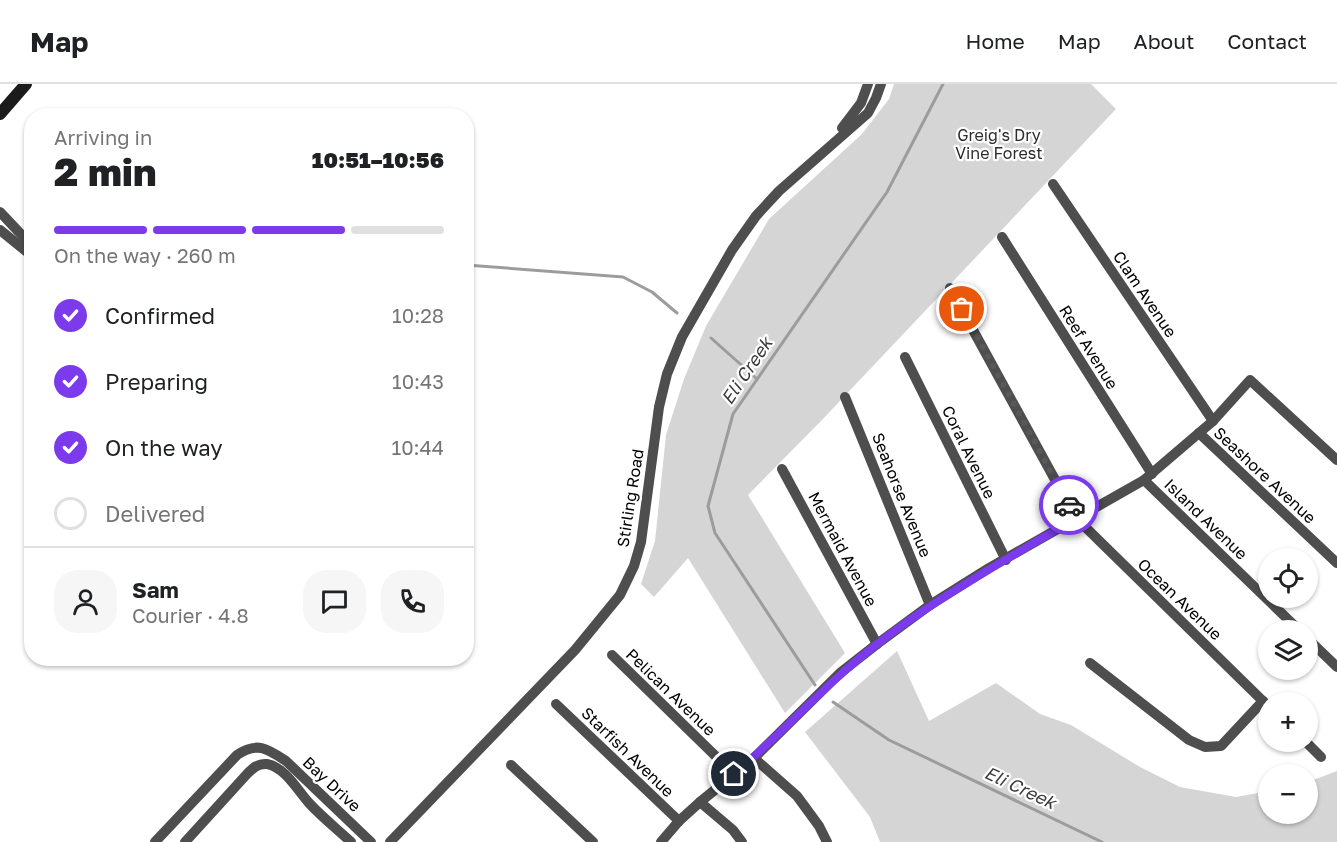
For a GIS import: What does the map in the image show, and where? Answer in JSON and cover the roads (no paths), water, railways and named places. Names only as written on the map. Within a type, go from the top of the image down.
[{"type":"main road","points":[[0,114],[26,84]]},
{"type":"street","name":"Stirling Road","points":[[821,153],[857,109],[868,84]]},
{"type":"street","name":"Stirling Road","points":[[390,842],[575,650],[620,595],[634,566],[640,542],[659,407],[682,337],[732,250],[756,216],[779,191],[868,113],[881,84]]},
{"type":"street","name":"Clam Avenue","points":[[1053,184],[1213,422]]},
{"type":"street","points":[[0,212],[24,238]]},
{"type":"street","points":[[0,230],[24,250]]},
{"type":"street","name":"Reef Avenue","points":[[1002,237],[1148,477]]},
{"type":"street","name":"Ocean Avenue","points":[[950,288],[1076,518],[1258,696]]},
{"type":"street","name":"Coral Avenue","points":[[905,357],[1006,560]]},
{"type":"street","points":[[661,842],[679,821],[754,758],[840,674],[877,644],[930,605],[989,568],[1148,477],[1213,422],[1250,380],[1337,460]]},
{"type":"street","name":"Seahorse Avenue","points":[[845,397],[930,605]]},
{"type":"street","name":"Seashore Avenue","points":[[1199,433],[1337,563]]},
{"type":"street","name":"Mermaid Avenue","points":[[782,469],[877,644]]},
{"type":"street","name":"Island Avenue","points":[[1148,477],[1289,620]]},
{"type":"street","points":[[1318,649],[1337,667]]},
{"type":"street","name":"Pelican Avenue","points":[[612,656],[734,774]]},
{"type":"street","name":"Ocean Avenue","points":[[1090,663],[1188,740],[1205,747],[1221,746],[1258,711]]},
{"type":"street","name":"Starfish Avenue","points":[[556,704],[679,821]]},
{"type":"street","name":"Bay Drive","points":[[155,842],[237,755],[245,749],[260,747],[286,761],[371,842]]},
{"type":"street","points":[[1316,752],[1321,757]]},
{"type":"street","points":[[754,758],[797,796],[819,826],[827,842]]},
{"type":"street","name":"Bay Drive","points":[[185,842],[247,774],[258,765],[266,764],[274,766],[281,772],[308,802],[351,842]]},
{"type":"street","points":[[511,765],[593,842]]},
{"type":"street","points":[[700,802],[733,830],[742,842]]},
{"type":"waterway","name":"Eli Creek","points":[[815,685],[715,533],[708,506],[733,414],[887,192],[943,84]]},
{"type":"waterway","points":[[474,266],[623,277],[652,292],[677,313]]},
{"type":"waterway","points":[[711,338],[757,379]]},
{"type":"waterway","name":"Eli Creek","points":[[833,702],[889,740],[1102,842]]},
{"type":"park label","name":"Greig's Dry Vine Forest","points":[[999,144]]}]
